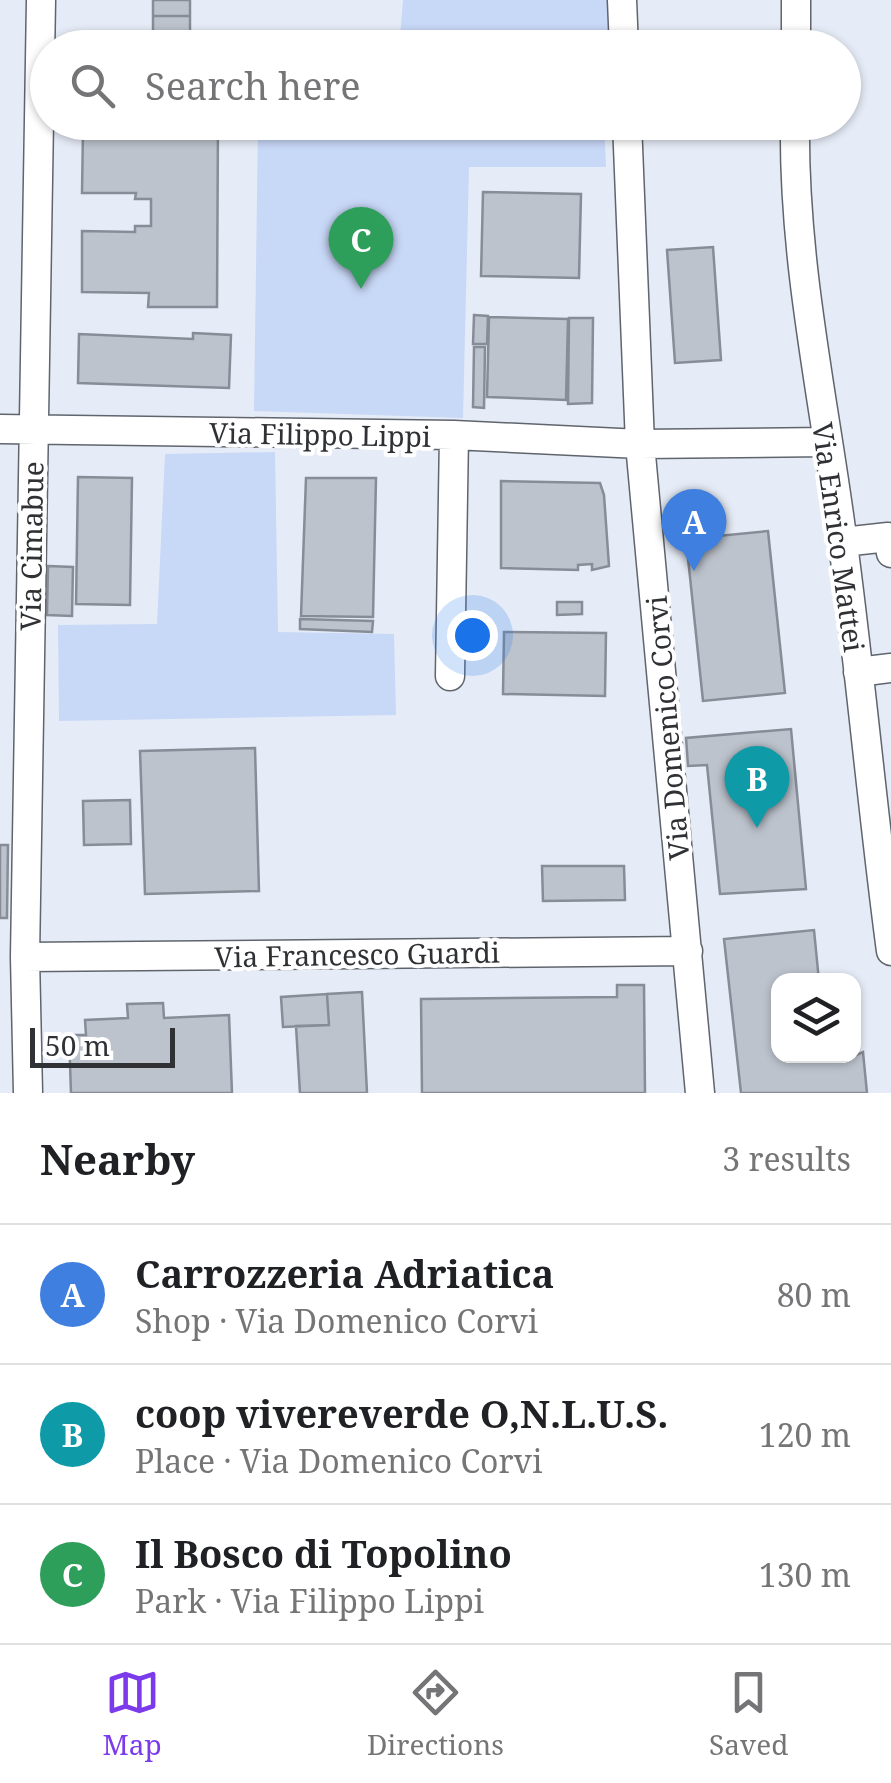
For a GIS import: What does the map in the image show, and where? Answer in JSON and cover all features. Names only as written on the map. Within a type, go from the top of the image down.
[{"type":"street","name":"Via Cimabue","points":[[40,30],[41,0]]},
{"type":"street","points":[[622,0],[623,30]]},
{"type":"street","points":[[796,0],[796,30]]},
{"type":"street","name":"Via Cimabue","points":[[28,1093],[25,957],[38,140]]},
{"type":"street","name":"Via Domenico Corvi","points":[[628,140],[640,444],[700,1093]]},
{"type":"street","name":"Via Enrico Mattei","points":[[795,140],[800,248],[843,542],[891,951]]},
{"type":"street","name":"Via Filippo Lippi","points":[[0,430],[454,435],[640,444],[826,442]]},
{"type":"street","points":[[450,676],[454,435]]},
{"type":"street","points":[[843,542],[888,536],[891,553]]},
{"type":"street","points":[[858,672],[891,668]]},
{"type":"street","name":"Via Francesco Guardi","points":[[25,957],[688,951]]},
{"type":"shaded area","points":[[403,0],[613,0],[616,30],[400,30]]},
{"type":"shaded area","points":[[258,140],[605,140],[606,167],[469,167],[463,418],[254,411]]},
{"type":"shaded area","points":[[275,452],[278,632],[394,634],[396,715],[59,721],[58,625],[157,624],[165,454]]},
{"type":"building","points":[[153,0],[190,0],[190,16],[153,16]]},
{"type":"building","points":[[153,16],[190,16],[190,30],[153,30]]},
{"type":"building","points":[[83,140],[218,140],[217,307],[148,307],[149,293],[82,292],[82,231],[135,232],[135,226],[151,226],[151,199],[135,199],[136,193],[82,193]]},
{"type":"building","points":[[483,192],[581,194],[579,278],[481,276]]},
{"type":"building","points":[[713,247],[721,360],[675,363],[667,250]]},
{"type":"building","points":[[474,315],[488,316],[487,344],[473,344]]},
{"type":"building","points":[[489,317],[568,319],[566,400],[487,397]]},
{"type":"building","points":[[569,318],[593,318],[592,403],[568,404]]},
{"type":"building","points":[[193,333],[231,335],[229,388],[78,383],[79,334],[193,339]]},
{"type":"building","points":[[474,347],[485,347],[484,408],[473,407]]},
{"type":"building","points":[[78,477],[132,478],[130,605],[76,604]]},
{"type":"building","points":[[306,478],[376,478],[373,617],[301,616]]},
{"type":"building","points":[[501,481],[600,483],[609,566],[592,570],[592,564],[578,565],[578,570],[501,568]]},
{"type":"building","points":[[768,531],[785,693],[703,701],[686,539]]},
{"type":"building","points":[[48,566],[73,567],[72,616],[47,615]]},
{"type":"building","points":[[557,602],[582,602],[582,614],[557,615]]},
{"type":"building","points":[[300,619],[373,621],[372,632],[300,629]]},
{"type":"building","points":[[504,632],[606,633],[605,696],[503,694]]},
{"type":"building","points":[[791,729],[806,889],[720,894],[707,765],[688,766],[686,738]]},
{"type":"building","points":[[255,748],[259,891],[145,894],[140,751]]},
{"type":"building","points":[[130,800],[131,844],[84,845],[83,801]]},
{"type":"building","points":[[0,845],[8,845],[7,918],[0,918]]},
{"type":"building","points":[[542,866],[624,866],[625,900],[543,901]]},
{"type":"building","points":[[814,930],[818,973],[771,973],[771,1063],[861,1063],[863,1052],[867,1093],[741,1093],[724,939]]},
{"type":"building","points":[[617,985],[644,985],[645,1093],[422,1093],[421,999],[617,997]]},
{"type":"building","points":[[362,992],[367,1093],[300,1093],[296,1026],[329,1025],[327,994]]},
{"type":"building","points":[[327,994],[329,1025],[283,1027],[281,997]]},
{"type":"building","points":[[163,1003],[164,1018],[229,1015],[232,1093],[71,1093],[69,1035],[86,1035],[85,1020],[128,1018],[127,1004]]},
{"type":"place","name":"Il Bosco di Topolino","points":[[361,289]]},
{"type":"place","name":"Carrozzeria Adriatica","points":[[694,571]]},
{"type":"place","name":"coop vivereverde O,N.L.U.S.","points":[[757,828]]}]
